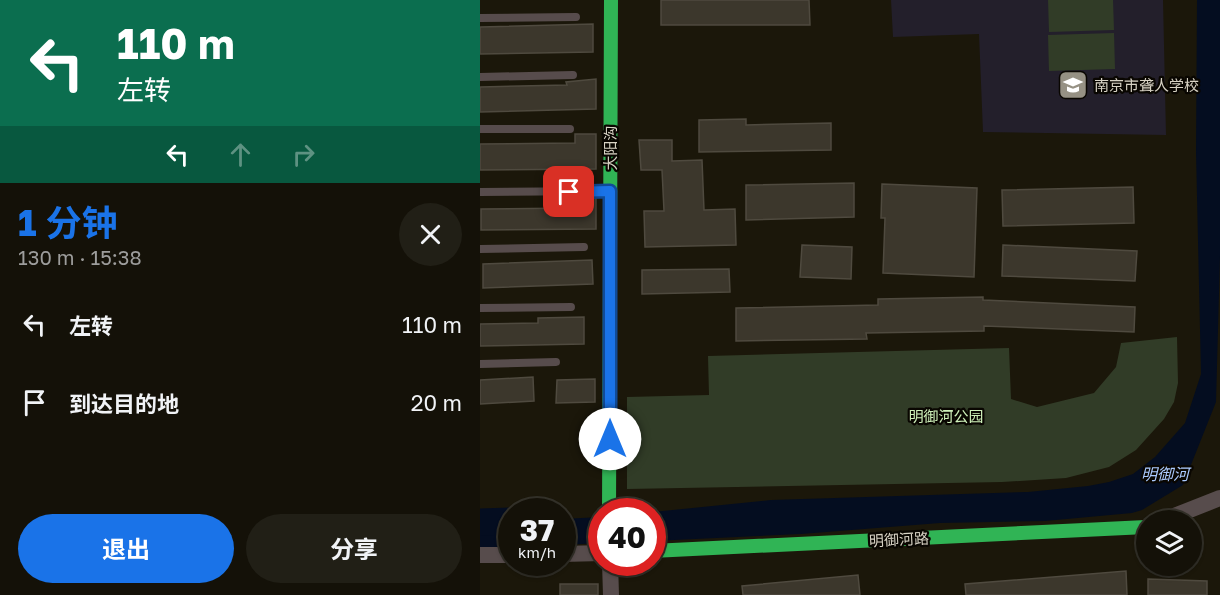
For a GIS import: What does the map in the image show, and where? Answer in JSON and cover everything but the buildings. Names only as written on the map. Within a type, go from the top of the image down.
[{"type":"street","name":"大阳沟","points":[[610,498],[611,0]]},
{"type":"street","points":[[1189,510],[1220,498]]},
{"type":"street","name":"明御河路","points":[[666,549],[1136,527]]},
{"type":"street","points":[[480,555],[498,555]]},
{"type":"street","points":[[610,576],[611,595]]},
{"type":"lane","points":[[480,18],[576,17]]},
{"type":"lane","points":[[480,77],[573,75]]},
{"type":"lane","points":[[480,129],[570,129]]},
{"type":"lane","points":[[480,192],[610,191]]},
{"type":"lane","points":[[480,249],[584,247]]},
{"type":"lane","points":[[480,308],[571,307]]},
{"type":"lane","points":[[480,364],[556,362]]},
{"type":"shaded area","name":"南京市聋人学校","points":[[891,0],[1163,0],[1166,135],[983,132],[979,34],[893,37]]},
{"type":"green space","points":[[1048,0],[1113,0],[1114,30],[1049,32]]},
{"type":"green space","points":[[1114,33],[1115,69],[1049,71],[1048,35]]},
{"type":"green space","name":"明御河公园","points":[[1177,337],[1178,383],[1174,402],[1164,419],[1136,450],[1109,467],[1066,478],[1002,482],[627,489],[627,397],[709,395],[708,356],[1009,348],[1011,399],[1037,407],[1094,393],[1116,367],[1121,343]]},
{"type":"water","name":"明御河","points":[[1197,0],[1220,0],[1220,256],[1216,402],[1183,485],[1142,510],[1132,513],[1045,521],[940,523],[801,534],[666,540],[666,511],[771,500],[1028,492],[1088,486],[1133,474],[1155,457],[1185,423],[1201,374],[1196,152]]},
{"type":"water","points":[[576,518],[588,518],[588,544],[576,544]]},
{"type":"water","points":[[498,523],[498,549],[480,550],[480,524]]},
{"type":"waterway","name":"明御河","points":[[480,522],[498,521]]},
{"type":"traffic: fast","points":[[609,498],[611,0]]},
{"type":"traffic: fast","points":[[666,550],[1136,527]]},
{"type":"place","name":"南京市聋人学校","points":[[1073,85]]},
{"type":"route","points":[[569,192],[610,191],[610,439]]}]
